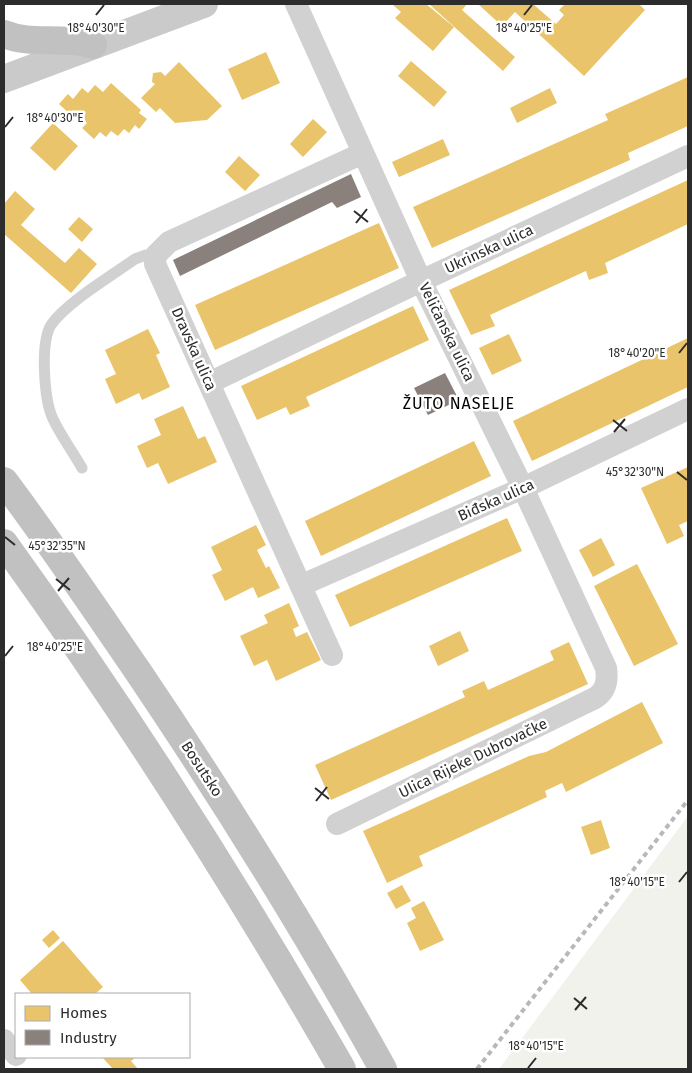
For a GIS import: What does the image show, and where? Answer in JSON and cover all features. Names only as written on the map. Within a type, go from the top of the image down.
[{"type":"highway","points":[[4,34],[17,39],[71,41],[93,45]]},
{"type":"highway","name":"Bosutsko","points":[[4,481],[105,623],[218,794],[309,938],[383,1069]]},
{"type":"highway","points":[[4,543],[53,611],[138,737],[253,917],[342,1069]]},
{"type":"main road","points":[[4,79],[204,4]]},
{"type":"street","name":"Veličanska ulica","points":[[296,4],[421,281],[523,488],[606,668],[608,680],[605,687]]},
{"type":"street","points":[[156,255],[169,242],[363,153]]},
{"type":"street","name":"Ukrinska ulica","points":[[209,383],[688,156]]},
{"type":"street","name":"Dravska ulica","points":[[156,255],[155,264],[302,585],[332,655]]},
{"type":"street","name":"Biđska ulica","points":[[302,585],[523,488],[688,409]]},
{"type":"street","name":"Ulica Rijeke Dubrovačke","points":[[337,824],[595,698],[601,694],[605,687]]},
{"type":"street","points":[[4,1040],[15,1054]]},
{"type":"street","points":[[19,1058],[29,1069]]},
{"type":"lane","points":[[82,468],[53,418],[46,395],[44,349],[51,326],[66,308],[135,259],[156,255]]},
{"type":"shaded area","points":[[688,816],[688,1069],[499,1069]]},
{"type":"building: Homes","points":[[392,4],[426,4],[454,27],[433,51],[395,18],[401,12]]},
{"type":"building: Homes","points":[[429,4],[467,4],[462,10],[515,57],[503,71]]},
{"type":"building: Homes","points":[[478,4],[533,4],[556,24],[564,15],[559,10],[565,4],[639,4],[645,10],[584,76],[515,12],[502,26]]},
{"type":"building: Homes","points":[[266,52],[280,83],[242,100],[228,69]]},
{"type":"building: Homes","points":[[411,61],[447,92],[434,107],[398,76]]},
{"type":"building: Homes","points":[[179,62],[222,106],[207,120],[175,123],[160,108],[156,112],[141,98],[155,84],[152,82],[153,73],[161,72],[165,76]]},
{"type":"building: Homes","points":[[688,77],[688,126],[628,153],[630,160],[432,248],[413,207],[608,120],[605,114]]},
{"type":"building: Homes","points":[[111,83],[141,110],[139,113],[147,119],[139,129],[135,125],[129,133],[124,129],[118,136],[111,131],[106,137],[100,132],[94,139],[82,128],[87,123],[75,112],[72,116],[59,104],[68,94],[73,99],[82,88],[88,93],[95,85],[103,92]]},
{"type":"building: Homes","points":[[550,88],[557,103],[517,123],[510,108]]},
{"type":"building: Homes","points":[[313,119],[327,132],[303,157],[290,144]]},
{"type":"building: Homes","points":[[53,123],[78,146],[55,171],[30,148]]},
{"type":"building: Homes","points":[[443,139],[450,155],[399,177],[392,162]]},
{"type":"building: Homes","points":[[239,156],[260,175],[245,191],[225,172]]},
{"type":"building: Homes","points":[[688,180],[688,224],[605,263],[608,273],[589,280],[586,271],[490,315],[495,326],[471,335],[449,290]]},
{"type":"building: Homes","points":[[15,191],[35,209],[21,225],[65,263],[79,248],[97,264],[71,293],[4,234],[4,204]]},
{"type":"building: Homes","points":[[79,217],[93,229],[82,242],[68,229]]},
{"type":"building: Homes","points":[[379,223],[399,268],[215,350],[195,305]]},
{"type":"building: Homes","points":[[413,306],[429,340],[306,397],[310,406],[290,415],[286,407],[257,420],[241,386]]},
{"type":"building: Homes","points":[[148,329],[160,353],[156,355],[170,387],[142,400],[139,393],[116,404],[105,379],[116,374],[105,350]]},
{"type":"building: Homes","points":[[509,334],[522,361],[492,375],[479,348]]},
{"type":"building: Homes","points":[[688,338],[688,387],[532,461],[513,421]]},
{"type":"building: Homes","points":[[183,406],[198,439],[205,436],[217,462],[168,484],[158,463],[147,468],[137,446],[161,435],[154,419]]},
{"type":"building: Homes","points":[[474,441],[491,476],[321,556],[305,521]]},
{"type":"building: Homes","points":[[688,467],[688,521],[679,525],[684,536],[667,544],[641,488]]},
{"type":"building: Homes","points":[[507,518],[522,551],[350,627],[335,595]]},
{"type":"building: Homes","points":[[256,525],[266,545],[257,550],[266,568],[269,566],[280,588],[258,598],[253,587],[225,601],[212,575],[222,570],[211,547]]},
{"type":"building: Homes","points":[[601,538],[615,565],[593,577],[579,550]]},
{"type":"building: Homes","points":[[637,564],[678,644],[634,666],[594,586]]},
{"type":"building: Homes","points":[[289,603],[299,626],[293,629],[296,637],[307,632],[321,660],[276,681],[267,660],[254,666],[240,636],[268,623],[264,615]]},
{"type":"building: Homes","points":[[460,631],[469,651],[438,666],[429,646]]},
{"type":"building: Homes","points":[[569,642],[588,684],[331,800],[315,765],[465,697],[462,691],[484,681],[488,690],[554,660],[550,651]]},
{"type":"building: Homes","points":[[642,702],[663,743],[566,792],[562,783],[545,791],[547,797],[419,856],[423,866],[387,883],[363,831],[529,756],[546,752]]},
{"type":"building: Homes","points":[[601,820],[610,848],[591,855],[581,827]]},
{"type":"building: Homes","points":[[402,885],[411,901],[396,909],[387,893]]},
{"type":"building: Homes","points":[[424,901],[444,940],[420,951],[407,923],[416,918],[411,908]]},
{"type":"building: Homes","points":[[53,930],[60,938],[49,948],[42,940]]},
{"type":"building: Homes","points":[[63,941],[103,987],[96,993],[31,993],[20,980]]},
{"type":"building: Homes","points":[[103,1058],[135,1058],[131,1061],[138,1069],[113,1069]]},
{"type":"building: Industry","points":[[351,174],[361,197],[337,208],[332,202],[180,276],[173,260]]},
{"type":"building: Industry","points":[[445,373],[459,400],[428,415],[414,388]]},
{"type":"railway","points":[[477,1069],[688,800]]},
{"type":"district","name":"ŽUTO NASELJE","points":[[459,403]]}]
